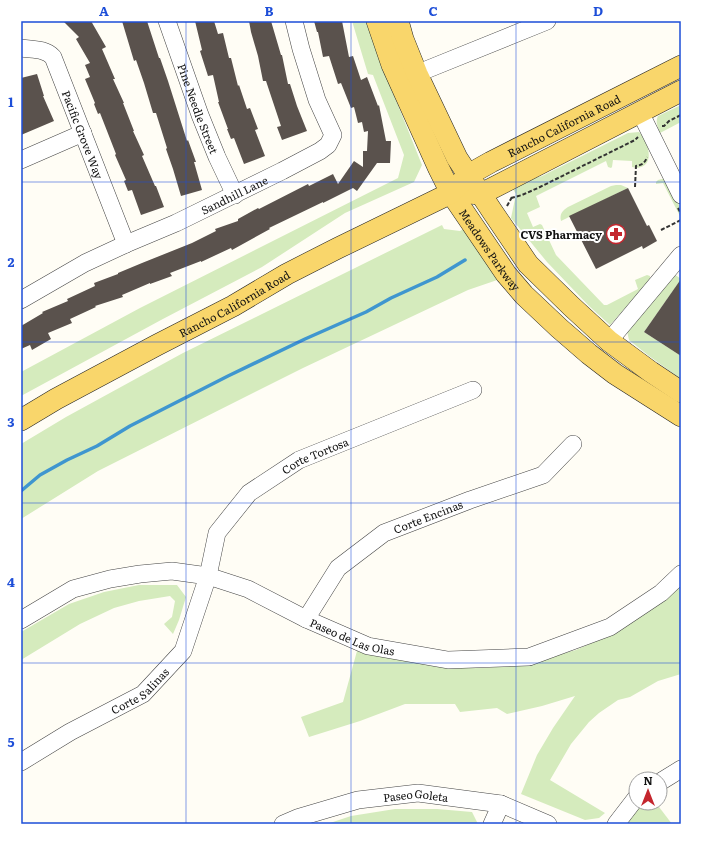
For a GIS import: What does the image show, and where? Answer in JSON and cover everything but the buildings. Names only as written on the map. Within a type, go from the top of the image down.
[{"type":"main road","name":"Meadows Parkway","points":[[377,21],[392,65],[408,78],[468,175],[528,264],[609,341],[681,392]]},
{"type":"main road","name":"Meadows Parkway","points":[[398,21],[403,39],[408,78],[438,167],[451,193],[506,274],[529,299],[583,349],[615,374],[681,416]]},
{"type":"main road","name":"Rancho California Road","points":[[21,420],[157,345],[233,306],[287,274],[451,193],[468,175],[491,162],[681,66]]},
{"type":"main road","name":"Rancho California Road","points":[[451,193],[481,194],[681,91]]},
{"type":"street","name":"Pine Needle Street","points":[[167,21],[200,115],[217,157],[235,195]]},
{"type":"street","name":"Sandhill Lane","points":[[21,300],[85,263],[126,244],[176,224],[320,151],[328,145],[332,134],[317,100],[294,21]]},
{"type":"street","points":[[408,78],[544,22]]},
{"type":"street","name":"Pacific Grove Way","points":[[21,48],[44,50],[53,57],[126,244]]},
{"type":"street","points":[[640,112],[681,195]]},
{"type":"street","points":[[21,160],[83,133]]},
{"type":"street","points":[[609,341],[681,255]]},
{"type":"street","name":"Corte Tortosa","points":[[208,576],[217,533],[249,493],[299,460],[473,390]]},
{"type":"street","name":"Corte Encinas","points":[[306,619],[338,568],[384,533],[470,500],[543,475],[573,444]]},
{"type":"street","name":"Paseo de Las Olas","points":[[21,620],[73,590],[110,579],[172,571],[208,576],[248,589],[306,619],[368,646],[448,660],[529,657],[610,627],[661,593],[681,574]]},
{"type":"street","name":"Corte Salinas","points":[[21,762],[70,732],[143,694],[183,651],[208,576]]},
{"type":"street","points":[[668,777],[681,769]]},
{"type":"street","name":"Paseo Goleta","points":[[283,824],[297,818],[358,800],[418,793],[501,804],[548,824]]},
{"type":"street","points":[[492,824],[501,804]]},
{"type":"street","points":[[616,824],[628,808]]},
{"type":"path","points":[[660,123],[664,126],[669,121],[681,115]]},
{"type":"path","points":[[511,198],[538,188],[635,140],[638,138],[639,134],[641,138]]},
{"type":"path","points":[[635,187],[636,166],[644,163],[647,156]]},
{"type":"path","points":[[661,230],[681,220]]},
{"type":"green space","points":[[352,21],[366,21],[422,165],[414,182],[345,213],[262,267],[21,396],[21,372],[140,308],[398,178],[404,155],[373,75],[368,74]]},
{"type":"green space","points":[[681,105],[681,122],[660,133],[657,122],[658,116]]},
{"type":"green space","points":[[639,132],[642,135],[648,149],[649,156],[647,163],[640,167],[634,168],[632,167],[632,161],[613,160],[611,168],[608,167],[606,161],[536,196],[540,207],[527,213],[533,227],[540,224],[542,225],[556,255],[604,305],[607,305],[638,289],[635,280],[647,275],[650,276],[650,280],[610,325],[589,306],[547,262],[511,218],[516,194],[513,189],[628,133]]},
{"type":"green space","points":[[662,179],[667,181],[681,209],[681,218],[663,183],[656,184],[658,180]]},
{"type":"green space","points":[[616,185],[621,185],[628,188],[561,221],[561,214],[566,208]]},
{"type":"green space","points":[[442,225],[444,229],[460,231],[465,228],[503,278],[468,290],[303,368],[98,471],[21,519],[21,444],[66,417],[183,353]]},
{"type":"green space","points":[[674,274],[681,279],[681,283],[679,282],[644,332],[681,356],[681,379],[629,340],[627,331]]},
{"type":"green space","points":[[681,584],[681,674],[658,681],[630,697],[618,700],[599,713],[589,722],[571,744],[550,780],[605,813],[599,818],[585,820],[521,794],[537,755],[575,696],[542,706],[507,714],[497,708],[460,712],[455,704],[405,704],[360,721],[309,737],[301,717],[343,702],[357,651],[432,665],[460,668],[485,668],[519,665],[576,650],[605,637]]},
{"type":"green space","points":[[139,585],[177,585],[186,597],[173,634],[164,624],[172,617],[175,601],[170,596],[139,601],[114,608],[80,624],[21,660],[21,632],[69,604],[104,592]]},
{"type":"green space","points":[[395,809],[437,809],[472,812],[478,824],[327,824],[351,816]]},
{"type":"green space","points":[[634,811],[662,811],[672,824],[622,824]]},
{"type":"waterway","points":[[21,491],[40,475],[97,446],[130,426],[228,376],[366,312],[391,298],[437,277],[465,260]]},
{"type":"place","name":"CVS Pharmacy","points":[[616,234]]}]
